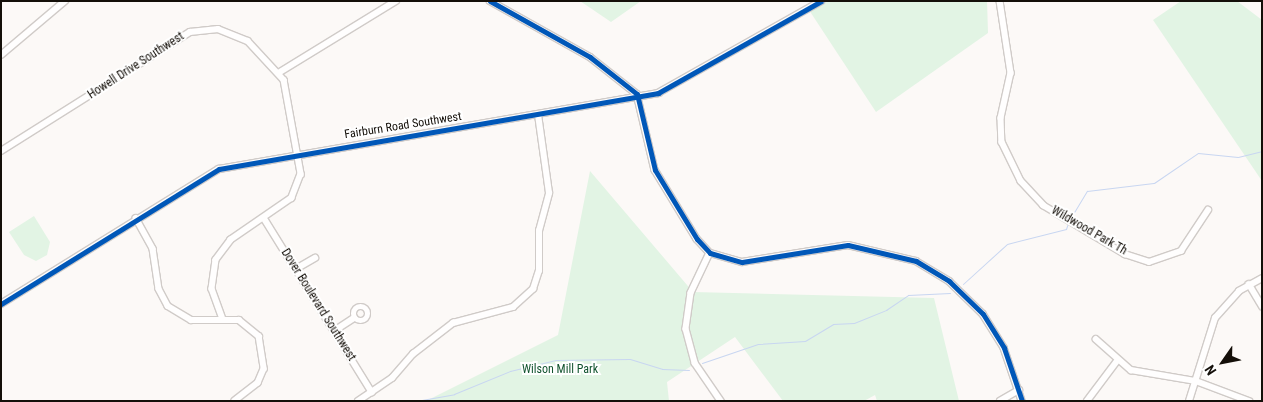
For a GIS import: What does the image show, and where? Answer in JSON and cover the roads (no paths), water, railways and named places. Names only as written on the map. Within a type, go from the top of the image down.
[{"type":"street","points":[[1,56],[65,1]]},
{"type":"street","points":[[222,317],[212,289],[216,260],[231,240],[264,218],[296,191],[301,174],[299,153],[280,72],[396,1]]},
{"type":"street","points":[[490,1],[590,56],[639,98],[655,170],[697,239],[710,253],[742,262],[848,245],[916,261],[949,281],[983,314],[1004,348],[1022,401]]},
{"type":"street","name":"Fairburn Road Southwest","points":[[1,304],[136,218],[219,169],[299,153],[639,98],[679,83],[821,1]]},
{"type":"street","name":"Wildwood Park Th","points":[[1000,1],[1011,73],[1001,118],[1002,142],[1021,181],[1043,205],[1126,254],[1149,262],[1181,251],[1208,210]]},
{"type":"street","name":"Howell Drive Southwest","points":[[1,151],[199,29],[238,35],[280,72]]},
{"type":"street","points":[[358,401],[372,392],[453,323],[513,307],[533,289],[539,271],[539,231],[549,193],[538,114]]},
{"type":"street","points":[[136,218],[153,249],[159,289],[168,306],[191,320],[222,317],[246,324],[259,336],[265,353],[258,384],[235,401]]},
{"type":"street","name":"Dover Boulevard Southwest","points":[[264,218],[372,392]]},
{"type":"street","points":[[710,253],[691,293],[686,329],[695,363],[721,401]]},
{"type":"street","points":[[296,270],[314,258]]},
{"type":"street","points":[[1189,401],[1215,318],[1249,284],[1262,278]]},
{"type":"street","points":[[1249,284],[1262,306]]},
{"type":"street","points":[[334,330],[354,318]]},
{"type":"street","points":[[1096,339],[1117,361],[1147,376],[1196,382],[1249,401]]},
{"type":"street","points":[[1087,401],[1117,361]]},
{"type":"street","points":[[1000,401],[1019,390]]},
{"type":"waterway","points":[[1070,219],[1087,191],[1154,183],[1198,153],[1238,157],[1262,151]]},
{"type":"waterway","points":[[963,284],[1007,244],[1066,229],[1068,223]]},
{"type":"waterway","points":[[702,363],[758,344],[805,341],[833,324],[854,323],[886,310],[908,295],[950,293]]},
{"type":"waterway","points":[[416,401],[454,394],[510,371],[556,360],[630,359],[662,369],[689,370]]},
{"type":"park label","name":"Wilson Mill Park","points":[[560,370]]}]
